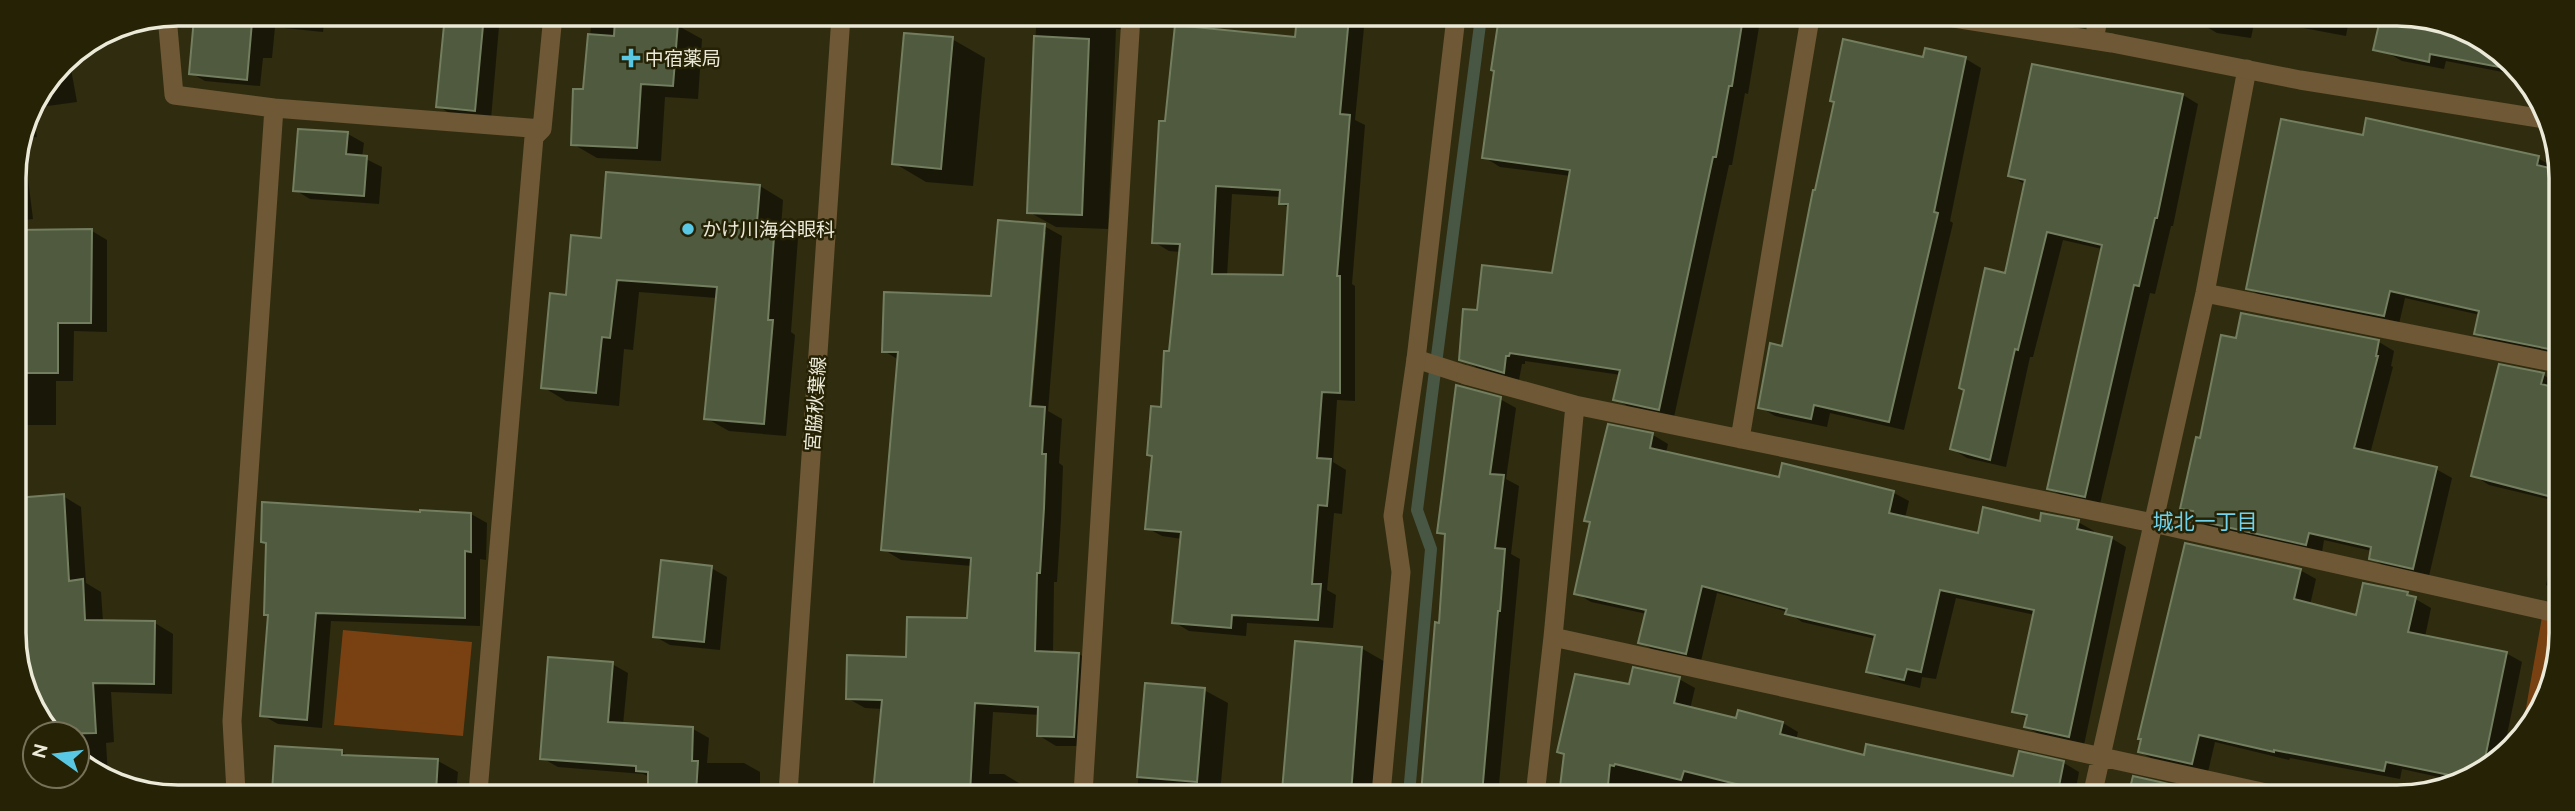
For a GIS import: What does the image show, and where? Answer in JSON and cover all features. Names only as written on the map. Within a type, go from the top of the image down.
[{"type":"street","points":[[1382,784],[1401,572],[1393,516],[1416,359],[1455,26]]},
{"type":"street","points":[[1740,439],[1809,26]]},
{"type":"street","points":[[2002,26],[2535,117]]},
{"type":"street","points":[[2094,40],[2097,26]]},
{"type":"street","points":[[168,27],[173,95],[274,108],[542,129]]},
{"type":"street","points":[[479,785],[534,137],[542,129],[552,27]]},
{"type":"street","name":"宮脇秋葉線","points":[[789,785],[840,27]]},
{"type":"street","points":[[1084,785],[1130,27]]},
{"type":"street","points":[[2095,784],[2205,293],[2247,69]]},
{"type":"street","points":[[236,785],[232,721],[274,108]]},
{"type":"street","points":[[2205,293],[2549,361]]},
{"type":"street","points":[[1416,359],[1575,405],[2153,523],[2549,611]]},
{"type":"street","points":[[1536,784],[1575,405]]},
{"type":"street","points":[[1553,637],[2227,784]]},
{"type":"shaded area","points":[[2542,617],[2549,618],[2544,672],[2525,714]]},
{"type":"shaded area","points":[[343,630],[472,642],[463,736],[334,725]]},
{"type":"building","points":[[1296,26],[1348,26],[1340,114],[1350,115],[1337,276],[1340,276],[1340,393],[1322,392],[1317,458],[1331,459],[1327,506],[1318,505],[1312,584],[1321,584],[1318,620],[1232,615],[1231,628],[1172,623],[1181,532],[1145,529],[1152,456],[1147,455],[1151,406],[1161,407],[1164,351],[1169,351],[1180,244],[1152,243],[1159,121],[1165,121],[1175,27],[1295,37]],"holes":[[[1216,186],[1280,190],[1279,204],[1288,204],[1283,275],[1212,274]]]},
{"type":"building","points":[[1498,26],[1742,26],[1732,86],[1729,86],[1716,157],[1713,157],[1659,410],[1613,400],[1620,370],[1510,353],[1506,356],[1504,373],[1459,360],[1463,309],[1477,310],[1482,265],[1552,273],[1570,170],[1482,158],[1494,71],[1491,70]]},
{"type":"building","points":[[2379,26],[2417,28],[2455,38],[2473,47],[2499,67],[2430,54],[2429,62],[2373,50]]},
{"type":"building","points":[[193,27],[252,27],[247,80],[189,74]]},
{"type":"building","points":[[444,27],[483,27],[475,111],[436,107]]},
{"type":"building","points":[[615,27],[678,27],[673,86],[641,84],[637,148],[571,145],[573,89],[583,89],[588,34],[614,36]]},
{"type":"building","points":[[904,33],[953,37],[941,169],[892,164]]},
{"type":"building","points":[[1034,36],[1089,39],[1082,215],[1027,213]]},
{"type":"building","points":[[1843,39],[1923,57],[1925,48],[1966,57],[1934,212],[1938,213],[1889,422],[1814,405],[1811,419],[1758,408],[1770,343],[1782,346],[1813,190],[1834,102],[1830,101]]},
{"type":"building","points":[[2032,64],[2183,94],[2157,218],[2139,286],[2134,285],[2085,497],[2047,489],[2102,245],[2047,232],[2018,350],[2015,349],[1990,460],[1950,449],[1964,390],[1959,388],[1985,268],[2005,273],[2025,180],[2008,176]]},
{"type":"building","points":[[2366,118],[2539,156],[2537,165],[2548,168],[2549,178],[2549,349],[2474,334],[2479,311],[2390,291],[2384,316],[2246,289],[2281,119],[2363,135]]},
{"type":"building","points":[[298,129],[348,132],[346,154],[367,156],[364,196],[293,191]]},
{"type":"building","points":[[606,172],[760,185],[757,222],[775,223],[768,320],[773,320],[764,424],[704,419],[717,287],[617,280],[610,338],[602,337],[596,393],[541,388],[550,293],[566,295],[571,235],[601,238]]},
{"type":"building","points":[[998,220],[1045,224],[1030,406],[1045,407],[1042,454],[1046,454],[1040,573],[1037,573],[1035,651],[1079,653],[1074,737],[1037,736],[1038,707],[975,703],[970,785],[874,785],[882,700],[846,699],[847,655],[906,657],[907,617],[967,618],[971,558],[881,550],[898,352],[882,352],[884,292],[991,296]]},
{"type":"building","points":[[92,229],[91,323],[58,323],[58,373],[27,373],[27,230]]},
{"type":"building","points":[[2241,313],[2379,340],[2378,356],[2354,448],[2437,467],[2413,569],[2369,559],[2371,547],[2309,533],[2306,545],[2191,519],[2193,511],[2180,509],[2196,437],[2200,438],[2221,335],[2236,338]]},
{"type":"building","points":[[2499,364],[2544,373],[2541,384],[2549,386],[2549,496],[2471,476]]},
{"type":"building","points":[[1456,385],[1501,397],[1490,474],[1504,475],[1495,548],[1505,549],[1483,784],[1422,784],[1435,622],[1439,623],[1445,534],[1437,533]]},
{"type":"building","points":[[1608,424],[1653,433],[1650,448],[1779,477],[1782,463],[1894,491],[1889,513],[1978,533],[1983,507],[2040,521],[2041,513],[2079,520],[2077,529],[2112,537],[2069,737],[2024,727],[2027,715],[2012,712],[2034,610],[1940,590],[1921,672],[1907,669],[1904,680],[1866,672],[1875,635],[1785,614],[1787,609],[1702,586],[1686,654],[1638,643],[1646,610],[1574,594],[1590,522],[1584,521]]},
{"type":"building","points":[[64,494],[69,581],[83,579],[85,620],[155,621],[154,684],[93,683],[96,733],[91,733],[91,720],[54,720],[34,682],[26,633],[26,497]]},
{"type":"building","points":[[262,502],[471,513],[471,552],[465,551],[465,618],[316,613],[307,720],[260,716],[268,615],[264,615],[266,543],[261,542]]},
{"type":"building","points":[[2185,543],[2301,569],[2294,599],[2356,615],[2363,583],[2408,592],[2407,595],[2416,597],[2408,632],[2507,652],[2486,756],[2450,775],[2386,762],[2384,771],[2274,752],[2199,735],[2192,764],[2138,752],[2141,739],[2138,739]]},
{"type":"building","points":[[661,560],[712,566],[704,642],[653,637]]},
{"type":"building","points":[[1295,641],[1362,647],[1352,784],[1283,785]]},
{"type":"building","points":[[548,657],[613,662],[608,722],[693,727],[692,761],[698,761],[697,785],[648,785],[648,772],[636,771],[636,766],[540,759]]},
{"type":"building","points":[[1633,667],[1680,677],[1674,703],[1736,718],[1738,710],[1783,722],[1780,734],[1864,755],[1866,744],[2013,776],[2019,751],[2064,761],[2059,784],[1737,784],[1684,771],[1681,780],[1615,764],[1610,765],[1608,784],[1560,784],[1564,754],[1557,752],[1575,674],[1629,684]]},
{"type":"building","points":[[1145,683],[1205,688],[1197,782],[1137,777]]},
{"type":"building","points":[[275,746],[342,750],[342,755],[438,759],[436,785],[272,785]]},
{"type":"building","points":[[2133,776],[2169,784],[2131,784]]},
{"type":"waterway","points":[[1410,784],[1431,549],[1417,510],[1480,26]]},
{"type":"place","name":"中宿薬局","points":[[631,58]]},
{"type":"place","name":"かけ川海谷眼科","points":[[688,229]]},
{"type":"district","name":"城北一丁目","points":[[2205,521]]}]
